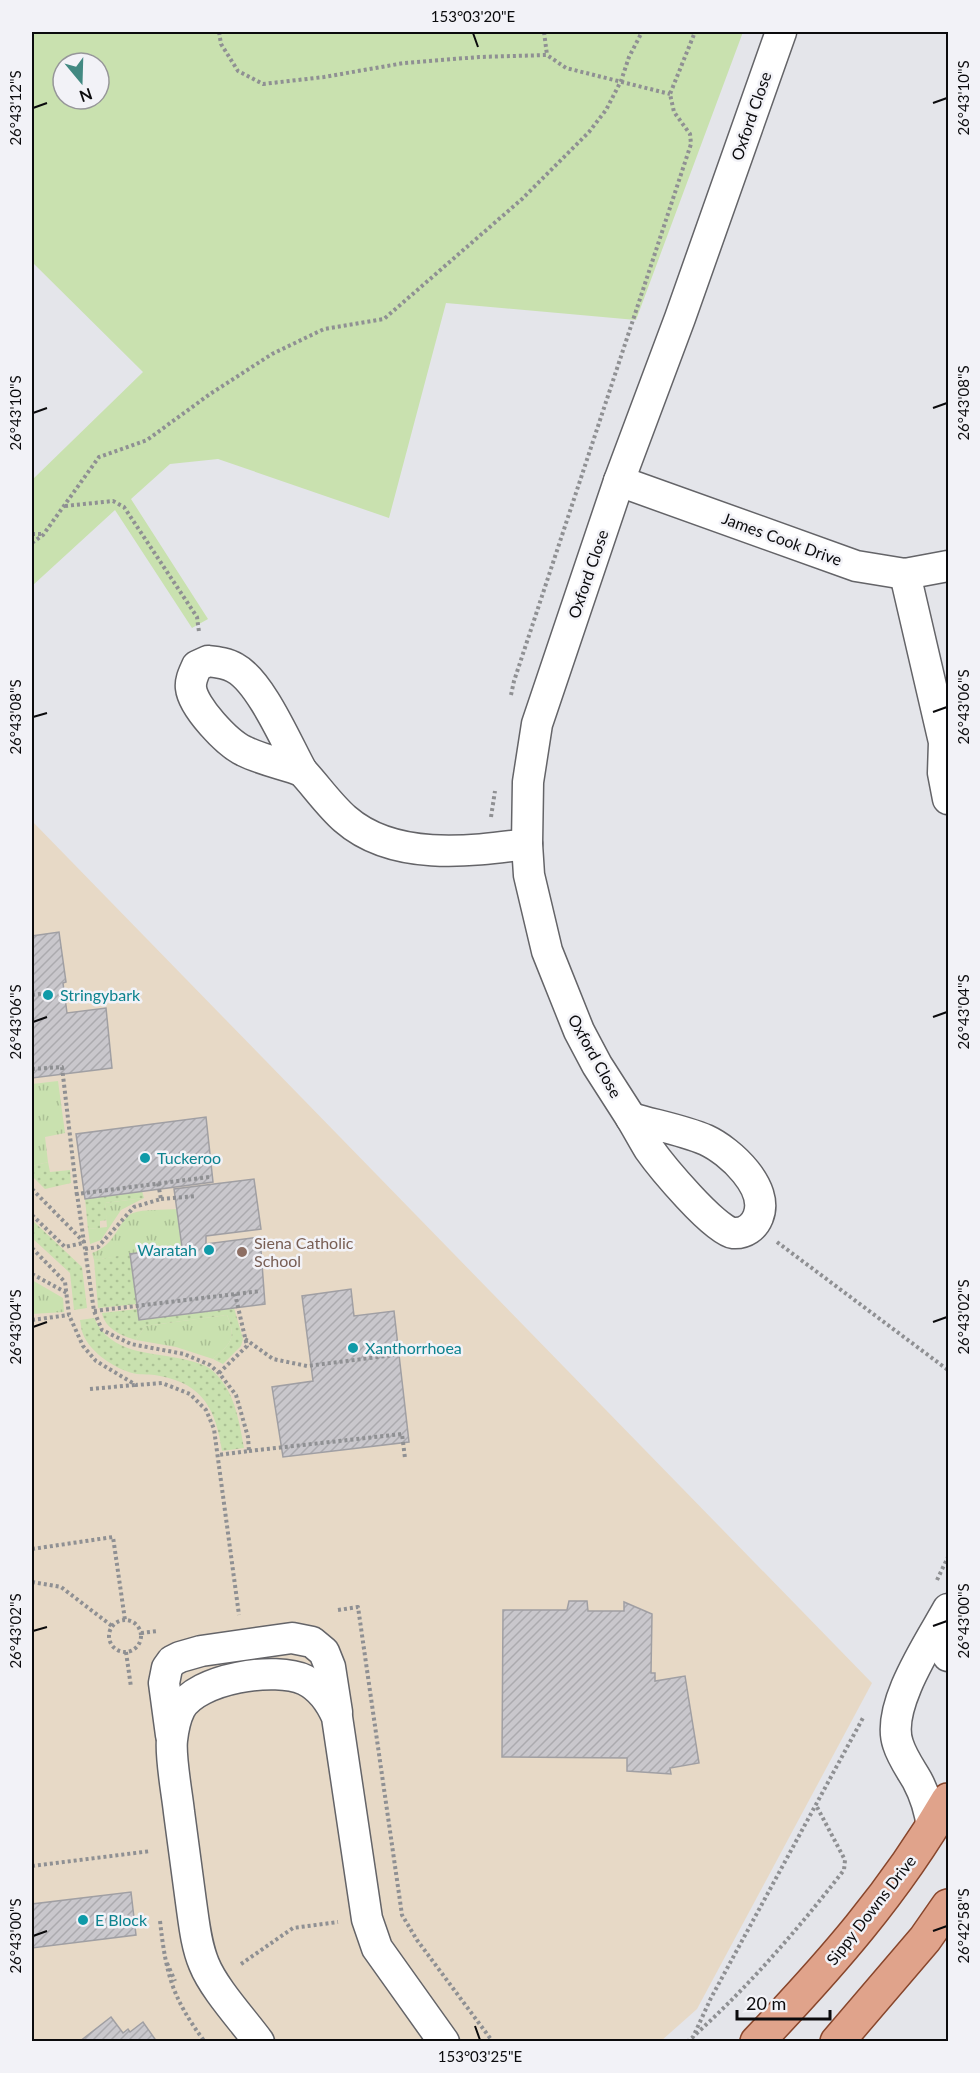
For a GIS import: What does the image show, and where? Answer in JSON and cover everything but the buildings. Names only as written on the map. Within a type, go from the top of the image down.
[{"type":"main road","name":"Sippy Downs Drive","points":[[757,2042],[844,1949],[889,1891],[940,1814]]},
{"type":"main road","points":[[837,2042],[925,1939],[948,1906]]},
{"type":"street","name":"Oxford Close","points":[[755,1226],[744,1232],[733,1233],[722,1228],[705,1214],[651,1151],[597,1065],[565,999],[547,951],[529,875],[526,844],[528,782],[537,724],[619,481],[680,318],[780,32]]},
{"type":"street","name":"James Cook Drive","points":[[619,481],[856,566],[904,574],[948,566]]},
{"type":"street","points":[[904,574],[946,743],[943,773],[948,799]]},
{"type":"street","points":[[302,771],[243,751],[222,736],[201,709],[191,689],[192,676],[197,666],[208,661],[223,663],[236,668],[250,681],[270,711],[302,771],[345,819],[376,838],[420,850],[526,844]]},
{"type":"street","points":[[631,1118],[705,1140],[729,1155],[753,1181],[760,1198],[760,1212],[755,1226]]},
{"type":"street","name":"Sippy Downs Drive","points":[[940,1814],[929,1812],[921,1790],[898,1744],[896,1727],[903,1695],[912,1673],[948,1609]]},
{"type":"street","points":[[259,2042],[204,1966],[198,1946],[164,1683],[167,1668],[172,1661],[180,1657],[201,1651],[292,1638],[316,1644],[327,1658],[339,1724],[366,1919],[372,1935],[387,1962],[444,2042]]},
{"type":"street","points":[[172,1741],[179,1711],[188,1699],[201,1689],[219,1682],[275,1674],[293,1676],[316,1687],[327,1698],[339,1724]]},
{"type":"path","points":[[219,32],[221,44],[238,71],[263,84],[324,77],[404,63],[479,57],[547,55],[566,68],[670,94]]},
{"type":"path","points":[[544,32],[547,55]]},
{"type":"path","points":[[32,543],[43,534],[65,506],[99,457],[147,440],[210,394],[272,354],[324,329],[384,319],[522,199],[589,132],[606,110],[642,32]]},
{"type":"path","points":[[510,704],[514,681],[692,144],[690,134],[674,112],[670,94],[695,32]]},
{"type":"path","points":[[65,506],[112,501],[124,507],[197,617],[208,661]]},
{"type":"path","points":[[32,534],[43,534]]},
{"type":"path","points":[[488,847],[495,789]]},
{"type":"path","points":[[32,995],[53,992]]},
{"type":"path","points":[[32,1069],[62,1066],[94,1311],[102,1330],[131,1344],[184,1354],[210,1365],[236,1395],[248,1437],[249,1451]]},
{"type":"path","points":[[77,1194],[209,1177]]},
{"type":"path","points":[[158,1183],[161,1199]]},
{"type":"path","points":[[32,1189],[84,1243]]},
{"type":"path","points":[[85,1250],[98,1247],[134,1208],[161,1199],[196,1196]]},
{"type":"path","points":[[32,1215],[65,1247],[84,1243]]},
{"type":"path","points":[[755,1226],[948,1370]]},
{"type":"path","points":[[32,1248],[65,1282],[69,1315],[83,1346],[101,1365],[136,1385]]},
{"type":"path","points":[[32,1274],[67,1293]]},
{"type":"path","points":[[94,1311],[261,1291]]},
{"type":"path","points":[[219,1373],[247,1346],[235,1294]]},
{"type":"path","points":[[32,1320],[69,1315]]},
{"type":"path","points":[[245,1339],[273,1359],[307,1366],[394,1355]]},
{"type":"path","points":[[90,1389],[162,1383],[196,1398],[206,1410],[213,1424],[218,1455],[240,1622]]},
{"type":"path","points":[[218,1455],[402,1434],[405,1458]]},
{"type":"path","points":[[32,1549],[113,1538],[125,1620]]},
{"type":"path","points":[[936,1581],[948,1557]]},
{"type":"path","points":[[32,1582],[61,1587],[112,1626]]},
{"type":"path","points":[[338,1610],[358,1607],[402,1915],[417,1940],[493,2042]]},
{"type":"path","points":[[125,1620],[134,1622],[142,1635],[139,1644],[129,1652],[117,1650],[111,1645],[108,1637],[112,1626],[115,1622],[125,1620]]},
{"type":"path","points":[[693,2037],[711,1998],[866,1714]]},
{"type":"path","points":[[687,2042],[728,2005],[774,1957],[844,1870],[845,1860],[816,1806]]},
{"type":"path","points":[[32,1866],[151,1851]]},
{"type":"path","points":[[245,1970],[240,1964],[293,1928],[341,1921]]},
{"type":"path","points":[[202,2038],[208,2035]]},
{"type":"shaded area","name":"Siena Catholic School","points":[[32,821],[872,1683],[697,2009],[661,2041],[32,2041]]},
{"type":"green space","points":[[32,32],[743,32],[636,320],[446,303],[389,518],[218,459],[170,464],[131,499],[208,619],[192,628],[115,510],[32,586],[32,480],[143,372],[32,262]]},
{"type":"green space","points":[[58,1081],[65,1133],[45,1137],[48,1162],[32,1166],[32,1084]]},
{"type":"green space","points":[[48,1162],[50,1172],[70,1170],[71,1183],[45,1189],[32,1176],[32,1166]]},
{"type":"green space","points":[[142,1191],[144,1198],[105,1203],[107,1220],[100,1221],[100,1228],[88,1229],[85,1199]]},
{"type":"green space","points":[[144,1198],[121,1210],[101,1240],[90,1244],[88,1229],[107,1227],[105,1203]]},
{"type":"green space","points":[[177,1209],[182,1247],[94,1260],[92,1253],[107,1244],[128,1216],[148,1210]]},
{"type":"green space","points":[[32,1220],[82,1267],[87,1308],[74,1310],[70,1273],[32,1238]]},
{"type":"green space","points":[[130,1254],[137,1304],[98,1308],[94,1260]]},
{"type":"green space","points":[[32,1280],[63,1298],[64,1312],[32,1314]]},
{"type":"green space","points":[[234,1308],[243,1339],[241,1346],[223,1364],[213,1359],[228,1344],[232,1335],[227,1315],[145,1326],[136,1340],[110,1328],[102,1313],[137,1309],[139,1320]]},
{"type":"green space","points":[[227,1315],[232,1330],[231,1340],[213,1359],[176,1347],[136,1340],[145,1326]]},
{"type":"green space","points":[[94,1318],[111,1339],[122,1346],[187,1360],[209,1368],[217,1375],[230,1394],[244,1448],[222,1451],[211,1412],[197,1393],[187,1385],[157,1375],[130,1372],[113,1365],[98,1354],[82,1332],[80,1320]]},
{"type":"place","name":"Stringybark","points":[[48,995]]},
{"type":"place","name":"Tuckeroo","points":[[145,1158]]},
{"type":"place","name":"Waratah","points":[[209,1250]]},
{"type":"place","name":"Siena Catholic School","points":[[242,1252]]},
{"type":"place","name":"Xanthorrhoea","points":[[353,1348]]},
{"type":"place","name":"E Block","points":[[83,1920]]}]
